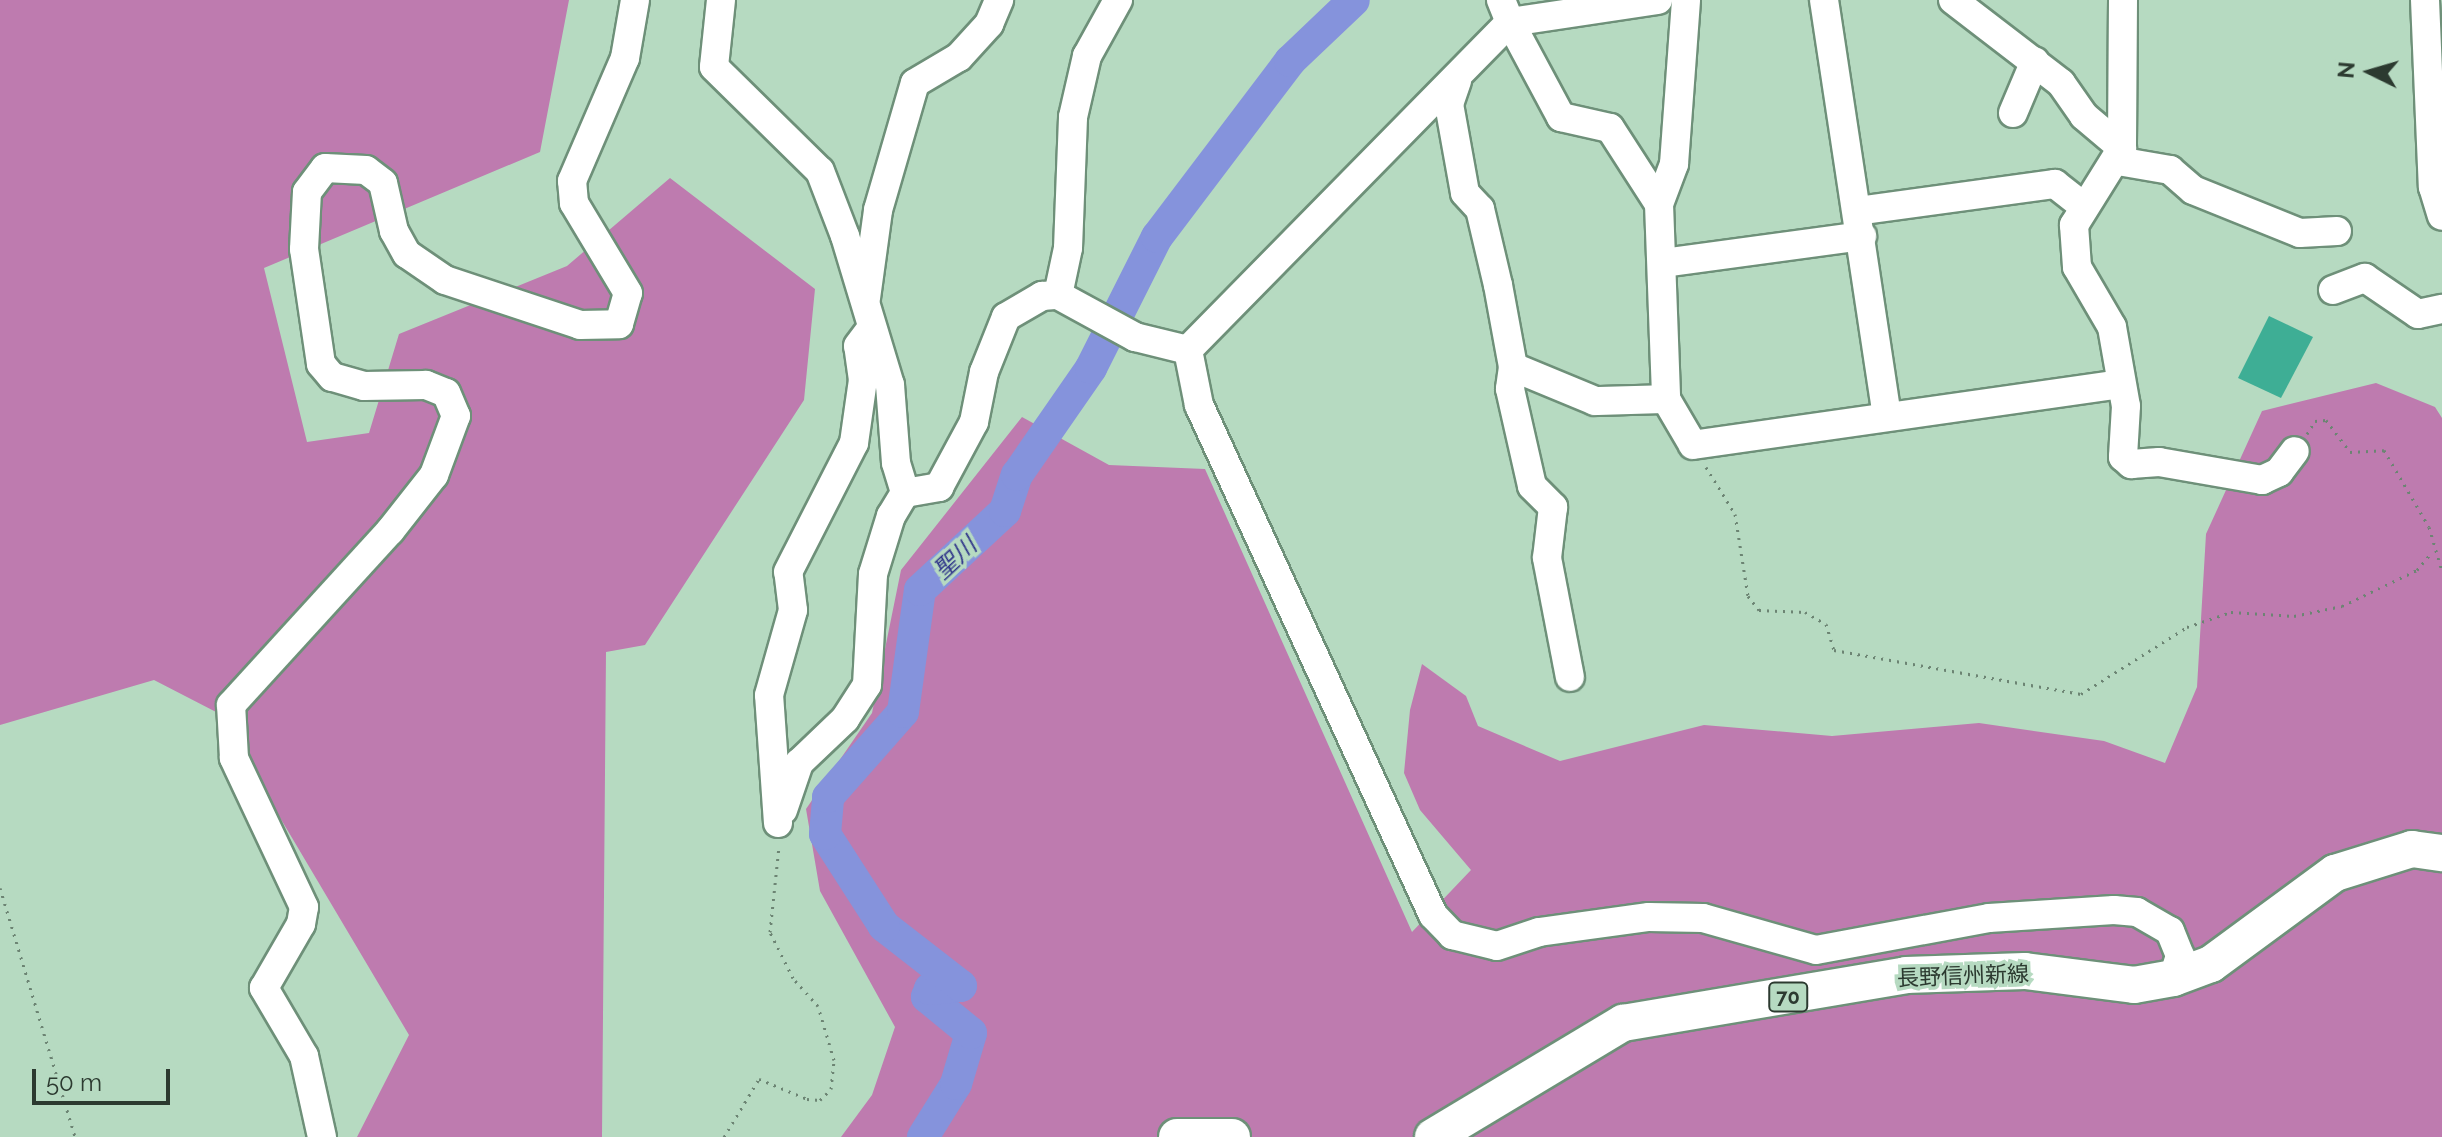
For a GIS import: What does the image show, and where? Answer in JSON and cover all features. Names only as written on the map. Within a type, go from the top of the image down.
[{"type":"main road","name":"長野信州新線","points":[[1433,1137],[1623,1023],[1906,975],[2025,971],[2134,985],[2173,978],[2211,964],[2335,873],[2412,849],[2442,853]]},
{"type":"main road","points":[[1177,1137],[1232,1137]]},
{"type":"street","points":[[322,1137],[304,1056],[264,988],[301,924],[304,907],[234,758],[231,705],[390,531],[434,475],[456,416],[446,393],[426,385],[364,386],[332,377],[321,364],[304,249],[307,192],[325,168],[366,170],[383,183],[394,231],[419,264],[445,280],[580,325],[619,324],[628,293],[574,203],[572,181],[625,58],[635,0]]},
{"type":"street","points":[[721,0],[714,67],[820,171],[890,385],[896,463],[905,493],[891,516],[873,574],[867,685],[845,719],[799,763],[778,823]]},
{"type":"street","points":[[778,823],[769,695],[793,610],[788,572],[854,443],[863,380],[858,346],[867,322],[878,210],[915,83],[959,57],[989,24],[999,0]]},
{"type":"street","points":[[1058,295],[1068,248],[1073,117],[1087,56],[1118,0]]},
{"type":"street","points":[[1506,11],[1658,0]]},
{"type":"street","points":[[1686,0],[1674,164],[1659,204],[1666,399],[1693,445],[1887,415],[2117,385]]},
{"type":"street","points":[[1824,0],[1887,415]]},
{"type":"street","points":[[1953,0],[2035,61],[2120,154],[2170,170],[2193,190],[2300,233],[2337,231]]},
{"type":"street","points":[[2123,0],[2120,154],[2082,205],[2074,225],[2077,267],[2112,327],[2117,385],[2126,406],[2123,457],[2131,464],[2159,462],[2262,480],[2279,472],[2295,451]]},
{"type":"street","points":[[2425,0],[2433,187],[2441,210]]},
{"type":"street","points":[[1188,350],[1280,251],[1457,81],[1506,11]]},
{"type":"street","points":[[1506,11],[1561,117],[1610,128],[1659,204]]},
{"type":"street","points":[[2013,113],[2035,61]]},
{"type":"street","points":[[1457,81],[1449,104],[1460,172],[1465,193],[1480,209],[1513,367],[1510,389],[1532,486],[1553,507],[1547,558],[1570,677]]},
{"type":"street","points":[[1663,263],[2055,184],[2082,205]]},
{"type":"street","points":[[2333,290],[2365,278],[2418,314],[2442,309]]},
{"type":"street","points":[[905,493],[939,487],[962,449],[1006,317],[1042,296],[1058,295],[1135,337],[1188,350]]},
{"type":"street","points":[[1188,350],[1199,405],[1293,614],[1433,915],[1452,935],[1497,946],[1578,925],[1703,918],[1816,950],[1989,918],[2114,910],[2137,912],[2170,931],[2180,956],[2173,978]]},
{"type":"street","points":[[1513,367],[1595,401],[1666,399]]},
{"type":"path","points":[[2295,451],[2322,419],[2350,452],[2384,450],[2429,527],[2432,552],[2442,571]]},
{"type":"path","points":[[1693,445],[1735,514],[1748,596],[1759,610],[1805,612],[1826,624],[1834,650],[2081,694],[2187,627],[2231,612],[2294,616],[2342,606],[2417,570],[2432,552]]},
{"type":"path","points":[[724,1137],[759,1079],[807,1099],[820,1100],[831,1089],[834,1060],[818,1006],[793,978],[770,932],[780,869],[778,823]]},
{"type":"path","points":[[0,888],[75,1137]]},
{"type":"shaded area","points":[[0,0],[569,0],[540,152],[264,268],[307,442],[369,433],[399,334],[567,266],[670,178],[815,289],[804,400],[645,645],[606,652],[602,1137],[357,1137],[409,1035],[218,713],[154,680],[0,725]]},
{"type":"shaded area","points":[[2376,383],[2435,407],[2442,418],[2442,1137],[841,1137],[872,1095],[895,1027],[820,891],[806,809],[872,713],[901,570],[1022,417],[1109,465],[1205,469],[1412,932],[1471,870],[1420,810],[1404,773],[1410,710],[1422,664],[1466,696],[1478,726],[1560,761],[1704,725],[1832,736],[1979,723],[2104,741],[2165,763],[2197,687],[2206,534],[2262,411]]},
{"type":"building","points":[[2269,316],[2313,337],[2281,398],[2238,378]]},
{"type":"waterway","name":"聖川","points":[[923,1137],[956,1084],[971,1033],[927,997],[930,989],[961,986],[884,926],[825,834],[828,797],[903,712],[920,590],[1005,511],[1017,475],[1091,368],[1157,237],[1290,61],[1354,0]]}]
